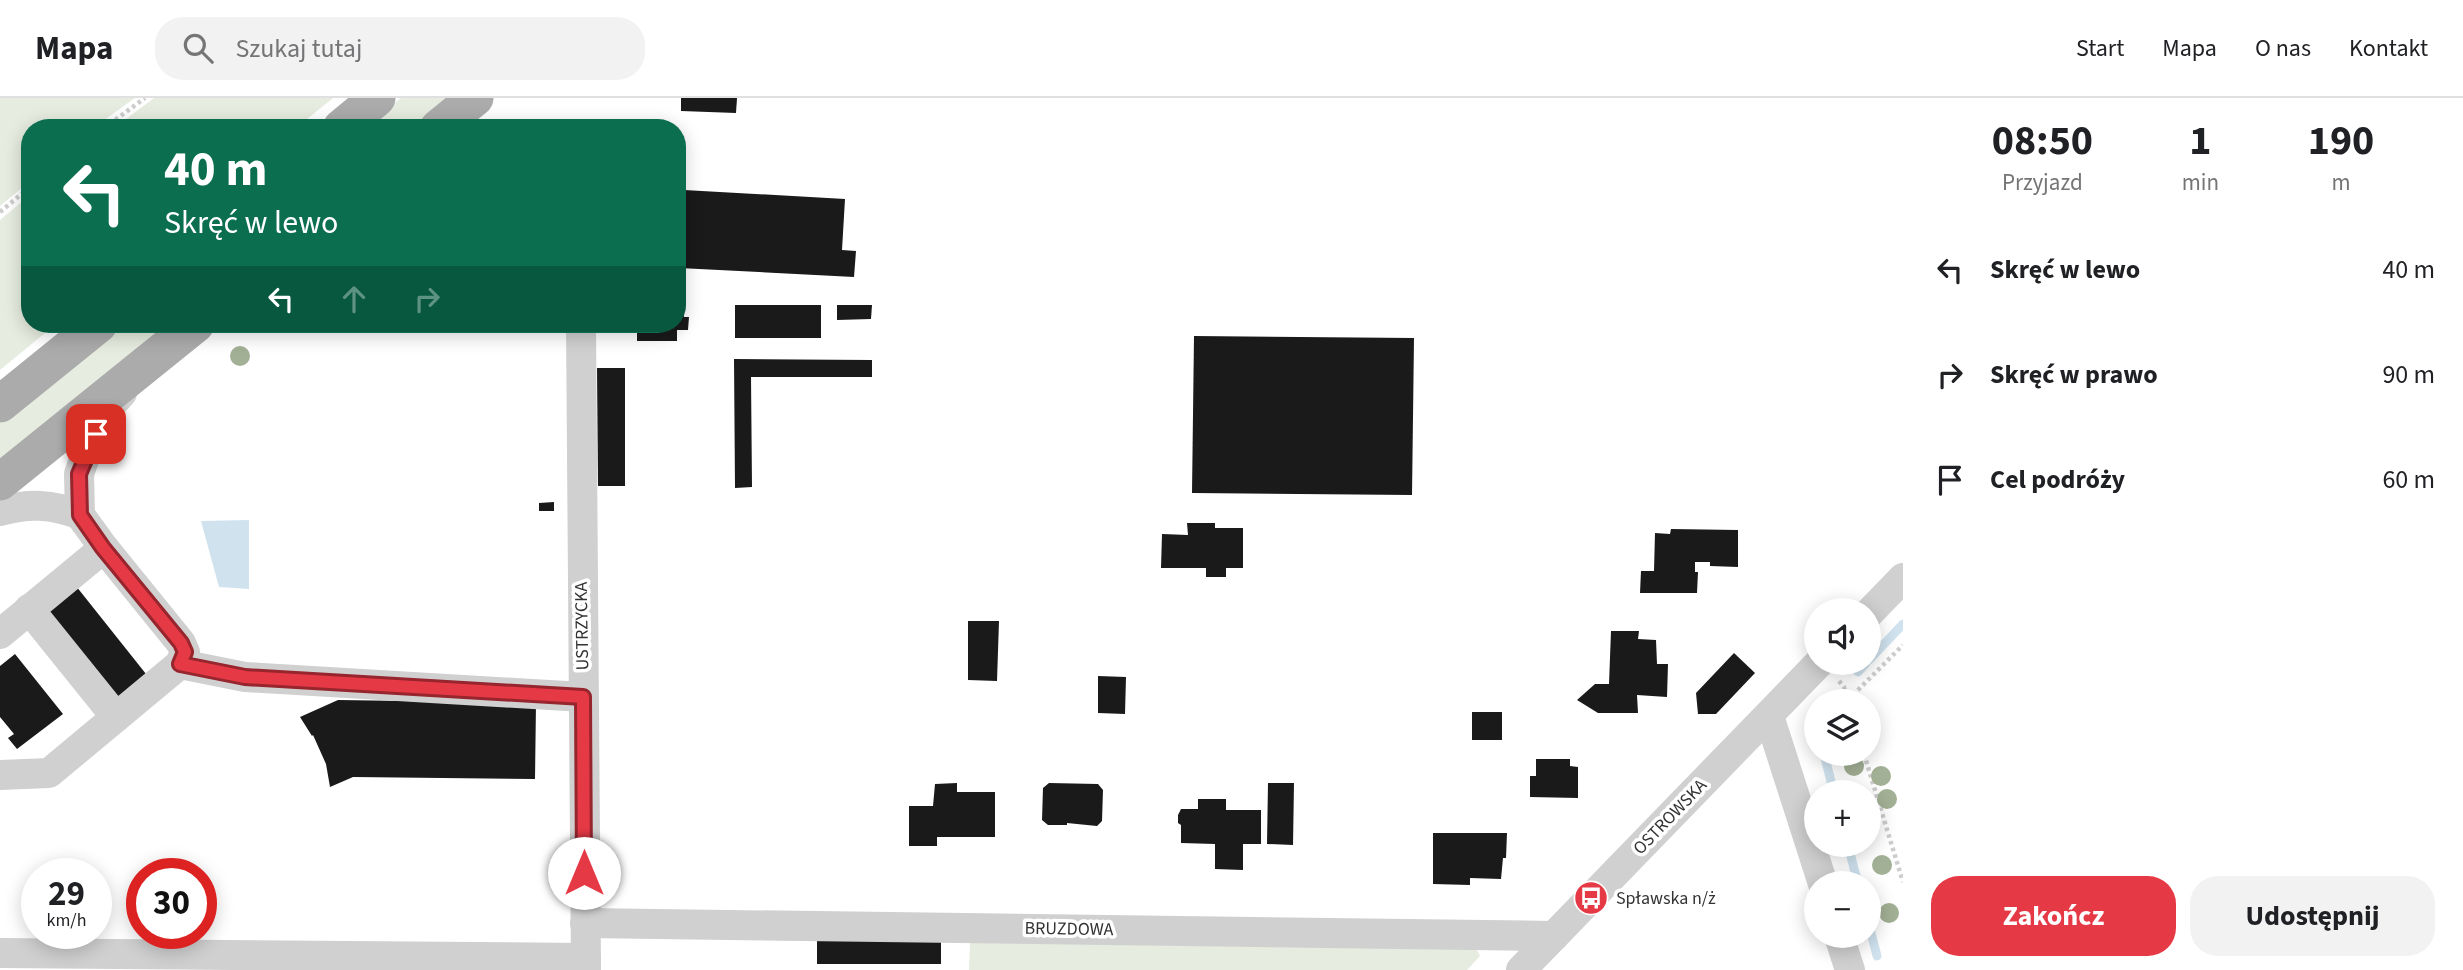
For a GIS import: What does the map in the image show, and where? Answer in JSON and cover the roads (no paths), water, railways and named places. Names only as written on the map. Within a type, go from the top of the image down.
[{"type":"main road","points":[[352,119],[377,98]]},
{"type":"main road","points":[[449,119],[475,98]]},
{"type":"main road","points":[[0,404],[88,333]]},
{"type":"main road","points":[[0,482],[185,333]]},
{"type":"street","name":"USTRZYCKA","points":[[581,333],[586,964]]},
{"type":"street","points":[[0,775],[50,773],[180,664],[185,652],[181,643],[103,548],[80,515],[79,474],[87,451],[109,407],[152,360]]},
{"type":"street","points":[[0,511],[32,504],[80,515]]},
{"type":"street","points":[[0,634],[103,548]]},
{"type":"street","points":[[1881,600],[1903,578]]},
{"type":"street","points":[[29,609],[116,717]]},
{"type":"street","points":[[180,664],[245,677],[583,697]]},
{"type":"street","name":"OSTROWSKA","points":[[1521,970],[1808,675]]},
{"type":"street","points":[[1769,716],[1819,871]]},
{"type":"street","name":"BRUZDOWA","points":[[584,923],[1554,936]]},
{"type":"street","points":[[1843,948],[1850,970]]},
{"type":"street","points":[[0,953],[586,964]]},
{"type":"water","points":[[249,520],[249,589],[219,587],[201,521]]},
{"type":"waterway","points":[[1881,647],[1903,624]]},
{"type":"waterway","points":[[1827,766],[1831,780]]},
{"type":"waterway","points":[[1851,857],[1855,871]]},
{"type":"waterway","points":[[1875,948],[1877,956]]},
{"type":"place","name":"Spławska n/ż","points":[[1591,898]]}]
